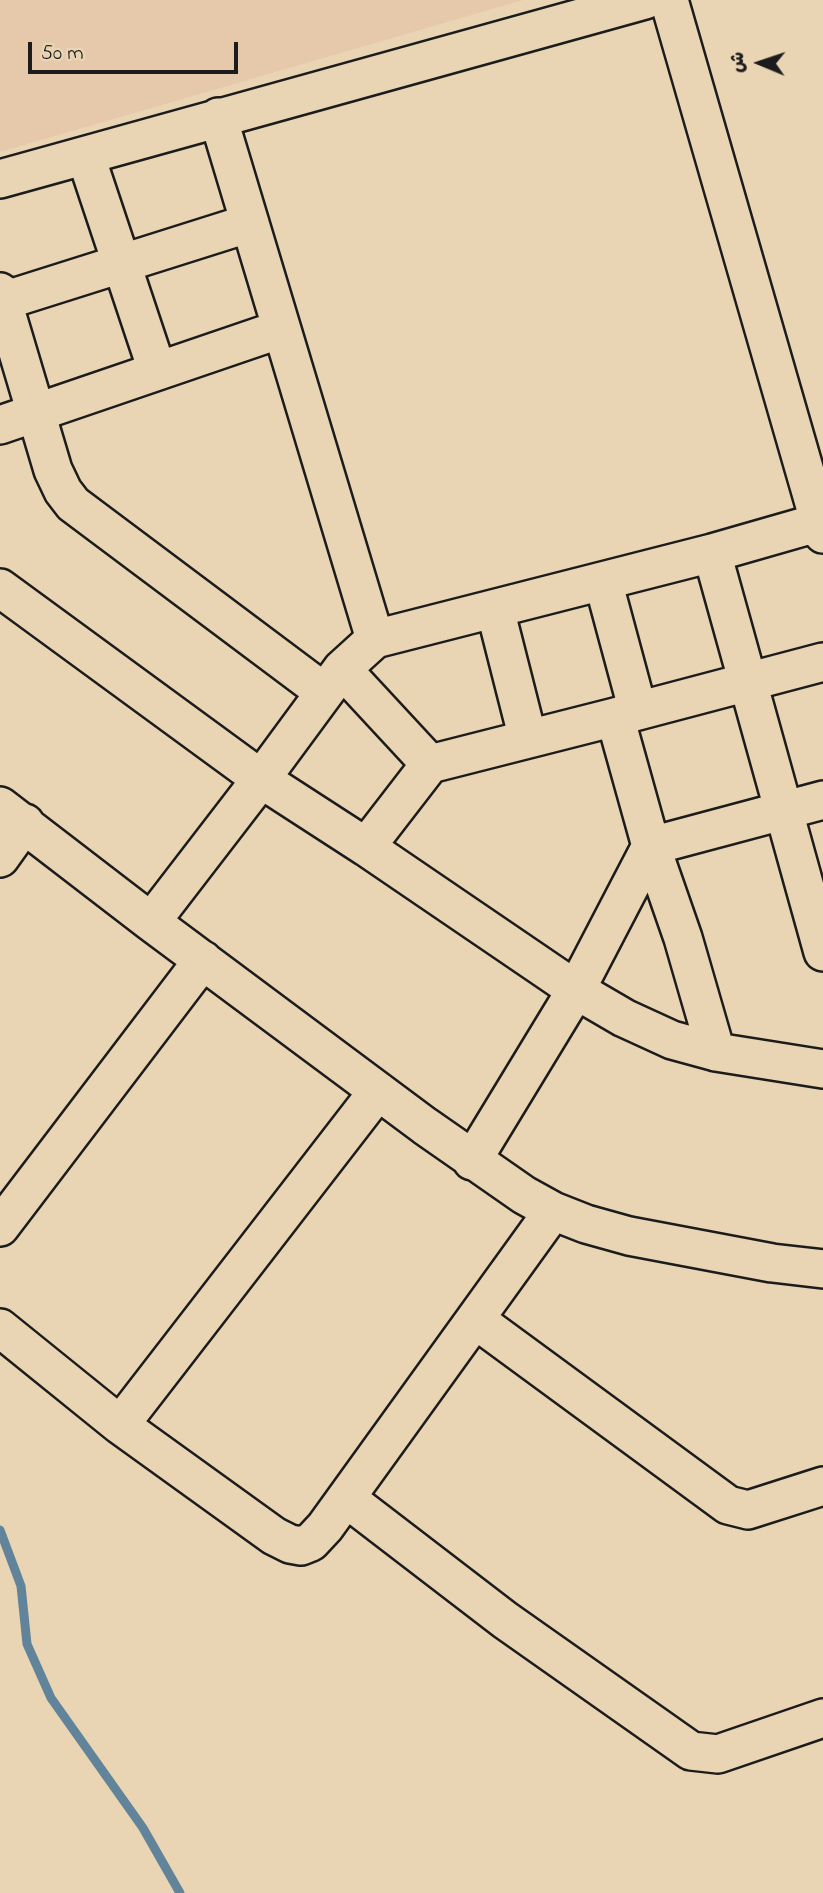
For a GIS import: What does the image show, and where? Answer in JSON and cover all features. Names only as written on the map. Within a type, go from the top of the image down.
[{"type":"street","points":[[0,179],[645,0]]},
{"type":"street","points":[[151,922],[333,681],[375,639],[821,528],[669,0]]},
{"type":"street","points":[[218,117],[375,639]]},
{"type":"street","points":[[86,157],[157,370]]},
{"type":"street","points":[[250,223],[122,265],[1,298],[53,470],[62,491],[73,504],[333,681],[430,764]]},
{"type":"street","points":[[0,425],[281,329]]},
{"type":"street","points":[[712,553],[823,952]]},
{"type":"street","points":[[603,582],[651,846],[683,937],[716,1052]]},
{"type":"street","points":[[0,588],[261,779],[576,990],[624,1018],[672,1040],[716,1052],[823,1069]]},
{"type":"street","points":[[495,609],[528,739]]},
{"type":"street","points":[[366,847],[430,764],[823,662]]},
{"type":"street","points":[[472,1161],[576,990],[651,846],[823,800]]},
{"type":"street","points":[[0,858],[12,814],[151,922],[472,1161],[554,1211],[586,1224],[629,1236],[772,1263],[823,1269]]},
{"type":"street","points":[[0,1227],[203,960]]},
{"type":"street","points":[[120,1425],[378,1091]]},
{"type":"street","points":[[0,1328],[120,1425],[274,1536],[290,1544],[302,1546],[312,1542],[346,1498],[554,1211]]},
{"type":"street","points":[[476,1320],[728,1505],[739,1509],[761,1507],[823,1486]]},
{"type":"street","points":[[346,1498],[505,1620],[691,1751],[718,1754],[823,1718]]},
{"type":"shaded area","points":[[0,0],[523,0],[0,152]]},
{"type":"waterway","points":[[0,1530],[21,1586],[27,1644],[51,1698],[143,1828],[180,1893]]}]
